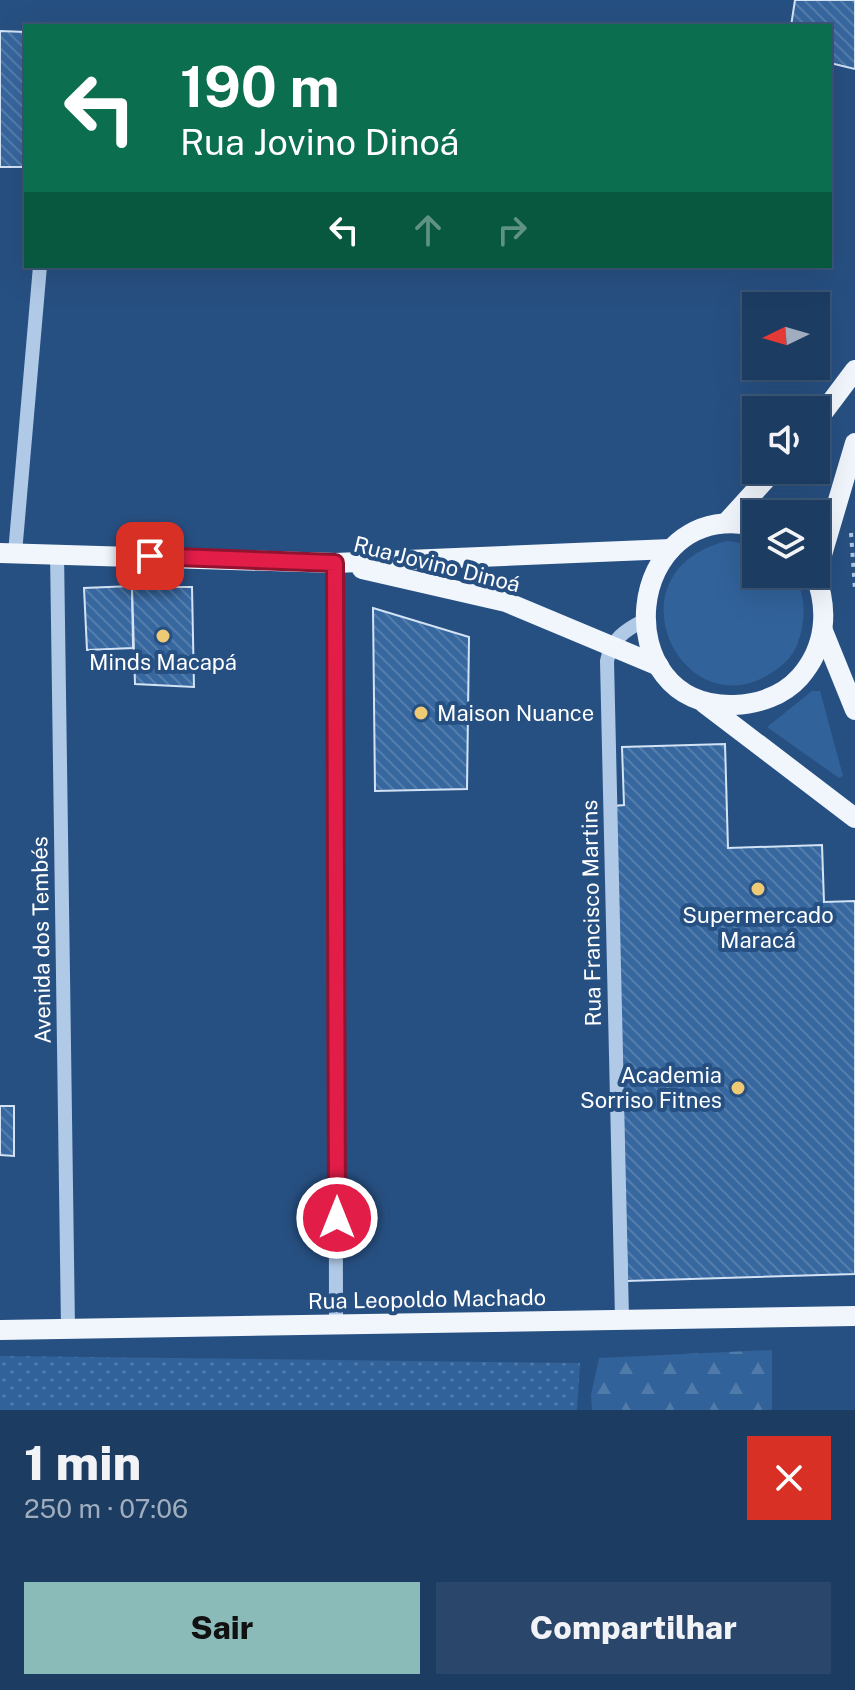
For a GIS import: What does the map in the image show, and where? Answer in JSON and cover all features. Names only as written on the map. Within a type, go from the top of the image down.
[{"type":"main road","points":[[830,403],[855,370]]},
{"type":"main road","points":[[830,528],[855,443]]},
{"type":"main road","points":[[726,523],[761,484]]},
{"type":"main road","points":[[742,525],[726,523],[696,531],[671,549],[655,570],[645,595],[643,621],[649,645],[659,666],[676,685],[698,698],[855,818]]},
{"type":"main road","name":"Rua Jovino Dinoá","points":[[8,553],[57,552],[335,563],[671,549]]},
{"type":"main road","name":"Rua Jovino Dinoá","points":[[335,563],[506,602],[659,666]]},
{"type":"main road","points":[[698,698],[724,705],[751,704],[777,695],[799,679],[815,657],[823,631],[824,603],[820,588]]},
{"type":"main road","points":[[823,631],[855,710]]},
{"type":"main road","name":"Rua Leopoldo Machado","points":[[0,1330],[855,1316]]},
{"type":"street","points":[[8,553],[40,268]]},
{"type":"street","name":"Avenida dos Tembés","points":[[57,552],[68,1328]]},
{"type":"street","points":[[335,563],[336,1326]]},
{"type":"street","points":[[610,647],[631,627],[643,621]]},
{"type":"street","name":"Rua Francisco Martins","points":[[610,647],[622,1318]]},
{"type":"green space","points":[[727,541],[742,543],[742,588],[800,588],[804,609],[800,636],[795,650],[781,666],[768,675],[736,685],[707,680],[684,663],[669,639],[664,610],[670,582],[690,558]]},
{"type":"green space","points":[[812,691],[820,691],[843,776],[839,778],[767,727]]},
{"type":"green space","points":[[772,1350],[772,1410],[592,1410],[591,1395],[599,1358]]},
{"type":"green space","points":[[0,1356],[580,1363],[577,1410],[0,1410]]},
{"type":"building","points":[[795,0],[855,0],[855,69],[832,63],[832,24],[791,24]]},
{"type":"building","points":[[0,31],[24,32],[24,167],[0,167]]},
{"type":"building","points":[[132,586],[133,648],[87,650],[84,588]]},
{"type":"building","name":"Minds Macapá","points":[[132,587],[192,587],[194,687],[135,684]]},
{"type":"building","name":"Maison Nuance","points":[[373,608],[469,637],[467,789],[375,791]]},
{"type":"building","name":"Academia Sorriso Fitnes","points":[[725,744],[728,848],[822,845],[824,902],[855,901],[855,1274],[627,1281],[613,806],[624,805],[622,747]]},
{"type":"building","points":[[0,1106],[14,1106],[14,1156],[0,1155]]},
{"type":"place","name":"Minds Macapá","points":[[163,636]]},
{"type":"place","name":"Maison Nuance","points":[[421,713]]},
{"type":"place","name":"Supermercado Maracá","points":[[758,889]]},
{"type":"place","name":"Academia Sorriso Fitnes","points":[[738,1088]]},
{"type":"route","points":[[150,556],[335,563],[337,1218]]}]
